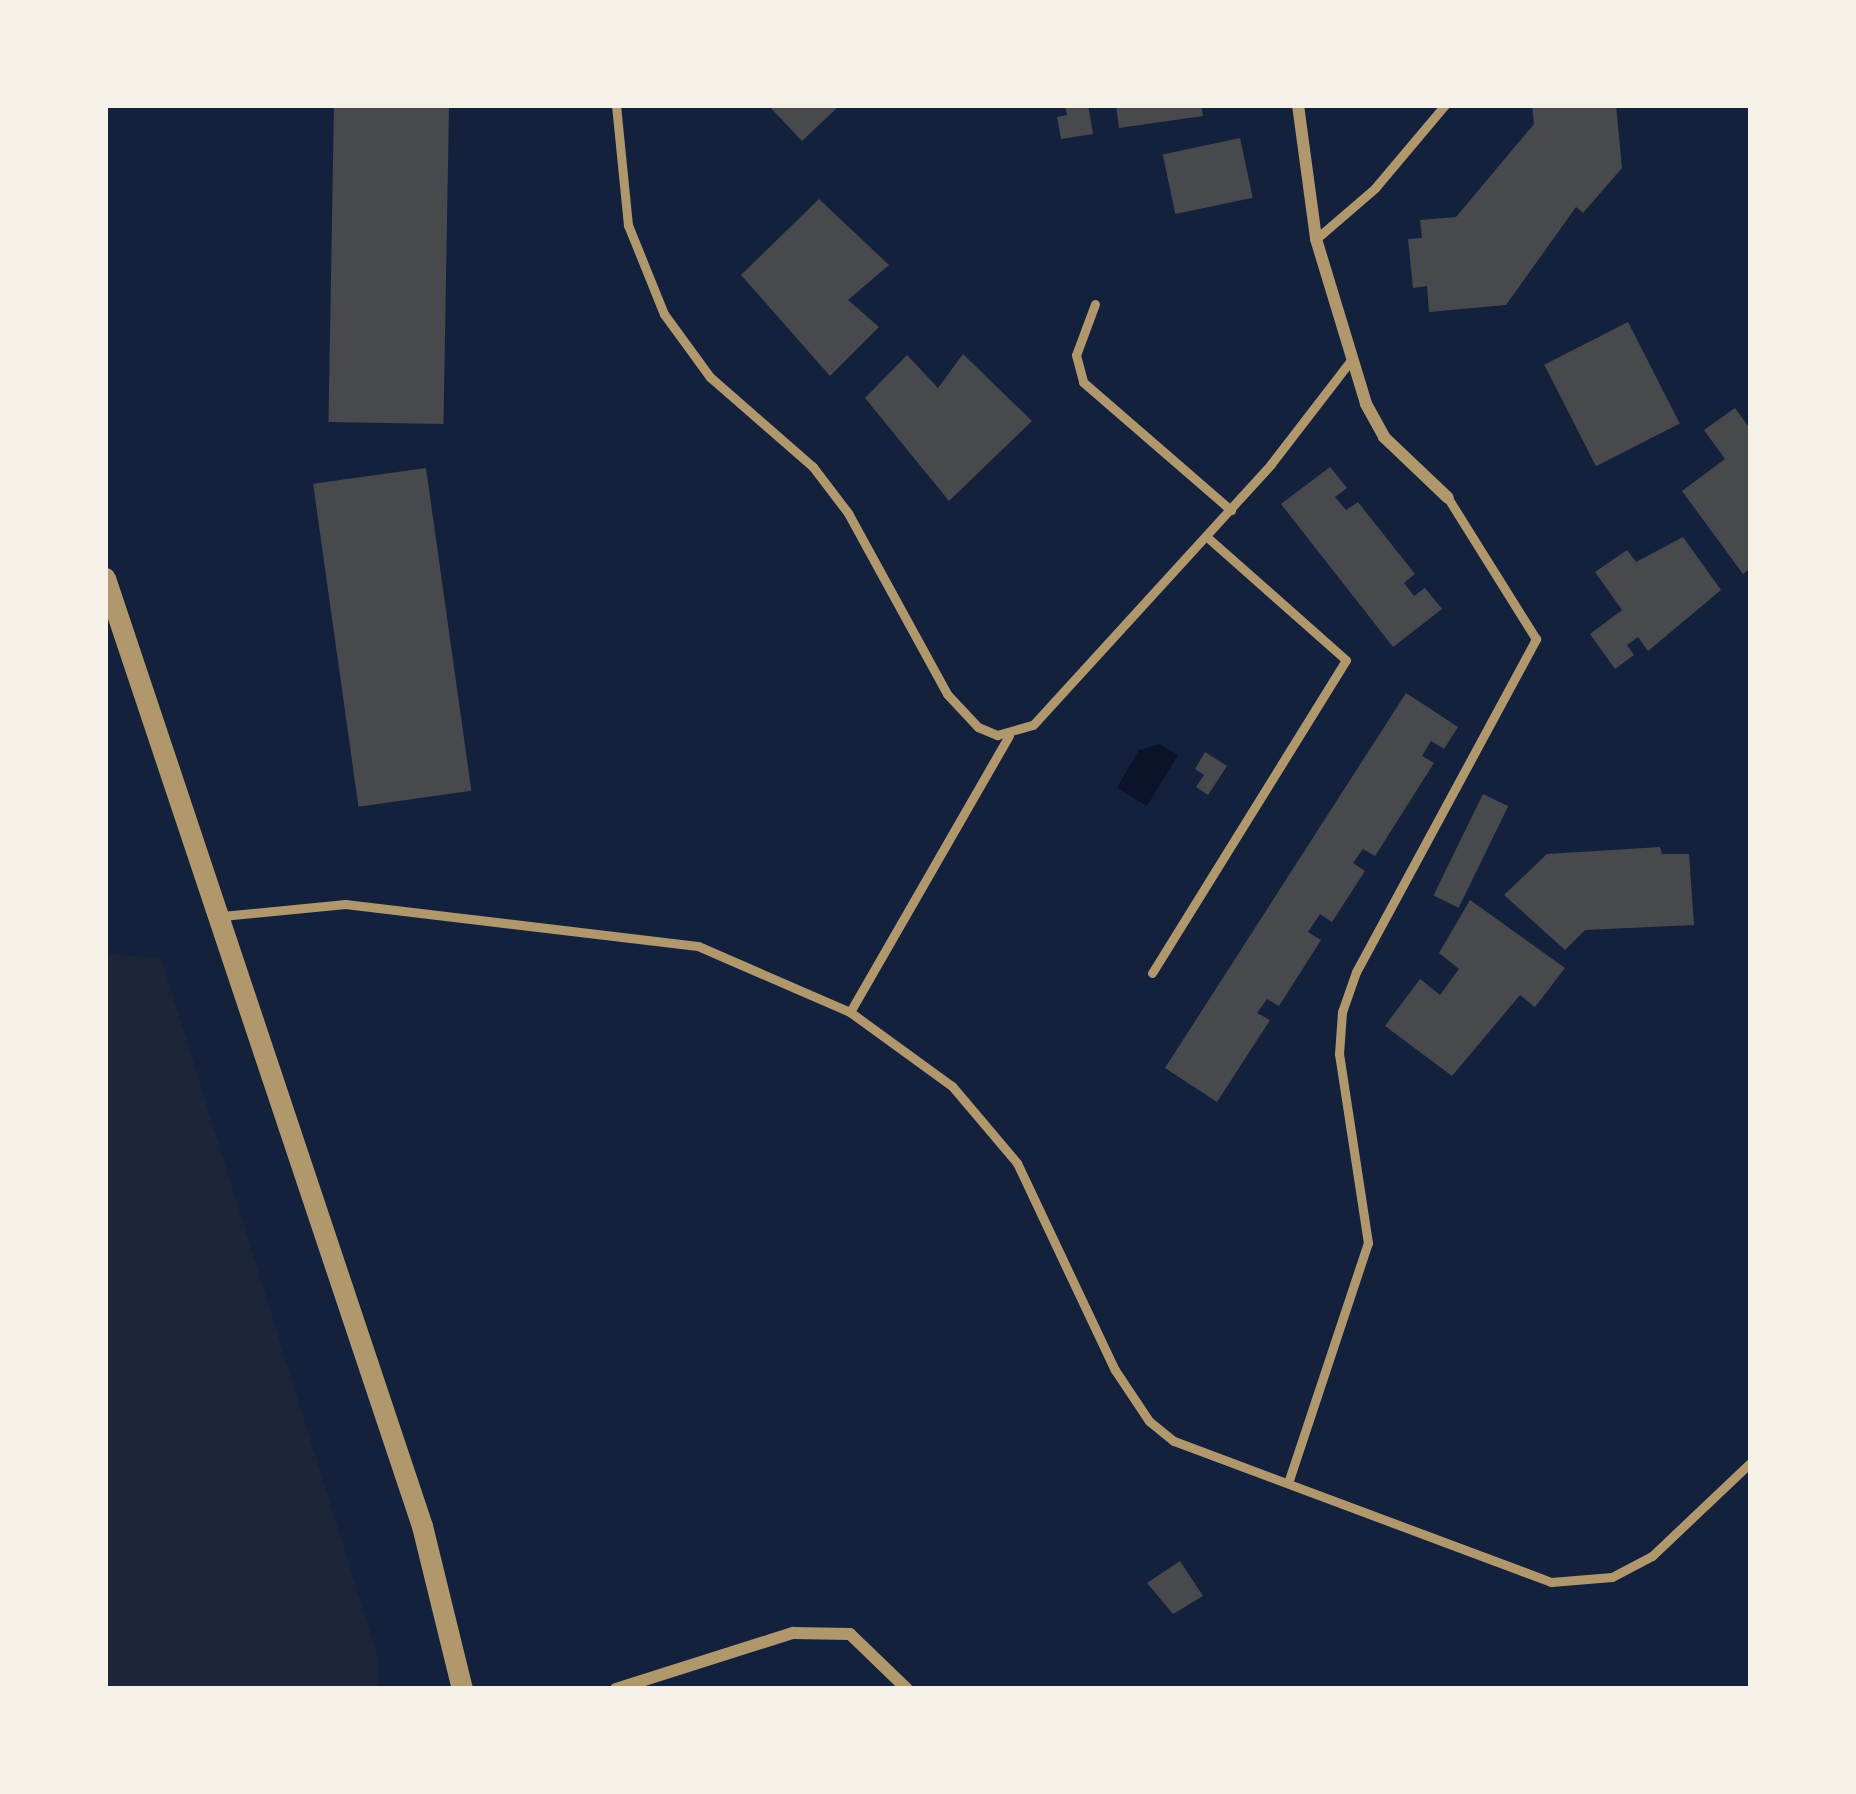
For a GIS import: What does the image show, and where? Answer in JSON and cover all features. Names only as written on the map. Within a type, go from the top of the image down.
[{"type":"street","points":[[1298,105],[1316,239],[1351,359],[1384,437],[1448,498]]},
{"type":"street","points":[[105,578],[222,916],[422,1526],[462,1689]]},
{"type":"street","points":[[616,1689],[793,1633],[850,1634],[907,1689]]},
{"type":"lane","points":[[616,105],[628,225],[664,314],[710,377],[813,467],[848,513],[947,694],[978,728],[1009,735],[1033,725],[1231,510],[1351,359]]},
{"type":"lane","points":[[1316,239],[1375,188],[1445,105]]},
{"type":"lane","points":[[1095,304],[1076,355],[1083,382],[1231,510]]},
{"type":"lane","points":[[1288,1484],[1368,1243],[1339,1054],[1342,1012],[1356,972],[1536,639],[1448,498]]},
{"type":"lane","points":[[1152,974],[1346,660],[1207,536]]},
{"type":"lane","points":[[850,1012],[1009,735]]},
{"type":"lane","points":[[222,916],[345,904],[698,946],[850,1012],[952,1086],[1017,1163],[1114,1370],[1149,1421],[1174,1441],[1551,1582],[1580,1583],[1652,1556],[1751,1462]]},
{"type":"shaded area","points":[[1160,744],[1178,755],[1147,806],[1117,788],[1139,750]]},
{"type":"shaded area","points":[[105,954],[161,958],[379,1661],[377,1689],[105,1689]]},
{"type":"building","points":[[334,105],[449,107],[443,424],[328,422]]},
{"type":"building","points":[[768,105],[840,105],[802,141]]},
{"type":"building","points":[[1065,105],[1088,105],[1093,134],[1061,139],[1057,117],[1067,115]]},
{"type":"building","points":[[1116,105],[1201,105],[1203,116],[1119,128]]},
{"type":"building","points":[[1532,105],[1616,105],[1622,168],[1583,213],[1576,207],[1506,305],[1429,312],[1427,286],[1413,288],[1408,239],[1422,238],[1420,220],[1456,217],[1534,124]]},
{"type":"building","points":[[1240,138],[1253,198],[1175,214],[1163,154]]},
{"type":"building","points":[[819,199],[889,265],[848,300],[879,327],[830,376],[741,275]]},
{"type":"building","points":[[1628,322],[1680,424],[1596,466],[1544,365]]},
{"type":"building","points":[[963,354],[1032,421],[949,501],[865,398],[907,355],[938,388]]},
{"type":"building","points":[[1735,408],[1751,430],[1751,568],[1743,574],[1682,491],[1725,459],[1704,430]]},
{"type":"building","points":[[1330,467],[1347,488],[1335,497],[1346,510],[1358,502],[1415,574],[1404,583],[1414,596],[1425,588],[1442,609],[1393,647],[1281,504]]},
{"type":"building","points":[[426,468],[471,791],[358,807],[313,484]]},
{"type":"building","points":[[1683,537],[1721,590],[1648,651],[1638,637],[1627,645],[1634,655],[1615,669],[1590,634],[1622,610],[1595,572],[1627,550],[1636,562]]},
{"type":"building","points":[[1406,693],[1458,727],[1444,749],[1431,741],[1422,756],[1434,763],[1375,856],[1363,849],[1353,863],[1365,871],[1332,922],[1320,914],[1308,932],[1321,940],[1279,1006],[1267,999],[1257,1013],[1270,1020],[1217,1102],[1165,1068]]},
{"type":"building","points":[[1205,752],[1227,766],[1208,795],[1196,787],[1204,775],[1195,769]]},
{"type":"building","points":[[1483,794],[1508,806],[1459,908],[1433,896]]},
{"type":"building","points":[[1660,847],[1662,854],[1689,854],[1694,925],[1585,930],[1565,950],[1504,895],[1547,854]]},
{"type":"building","points":[[1470,900],[1565,968],[1535,1007],[1520,995],[1452,1076],[1385,1026],[1420,979],[1440,995],[1459,969],[1439,953]]},
{"type":"building","points":[[1180,1561],[1203,1596],[1173,1614],[1147,1583]]}]
